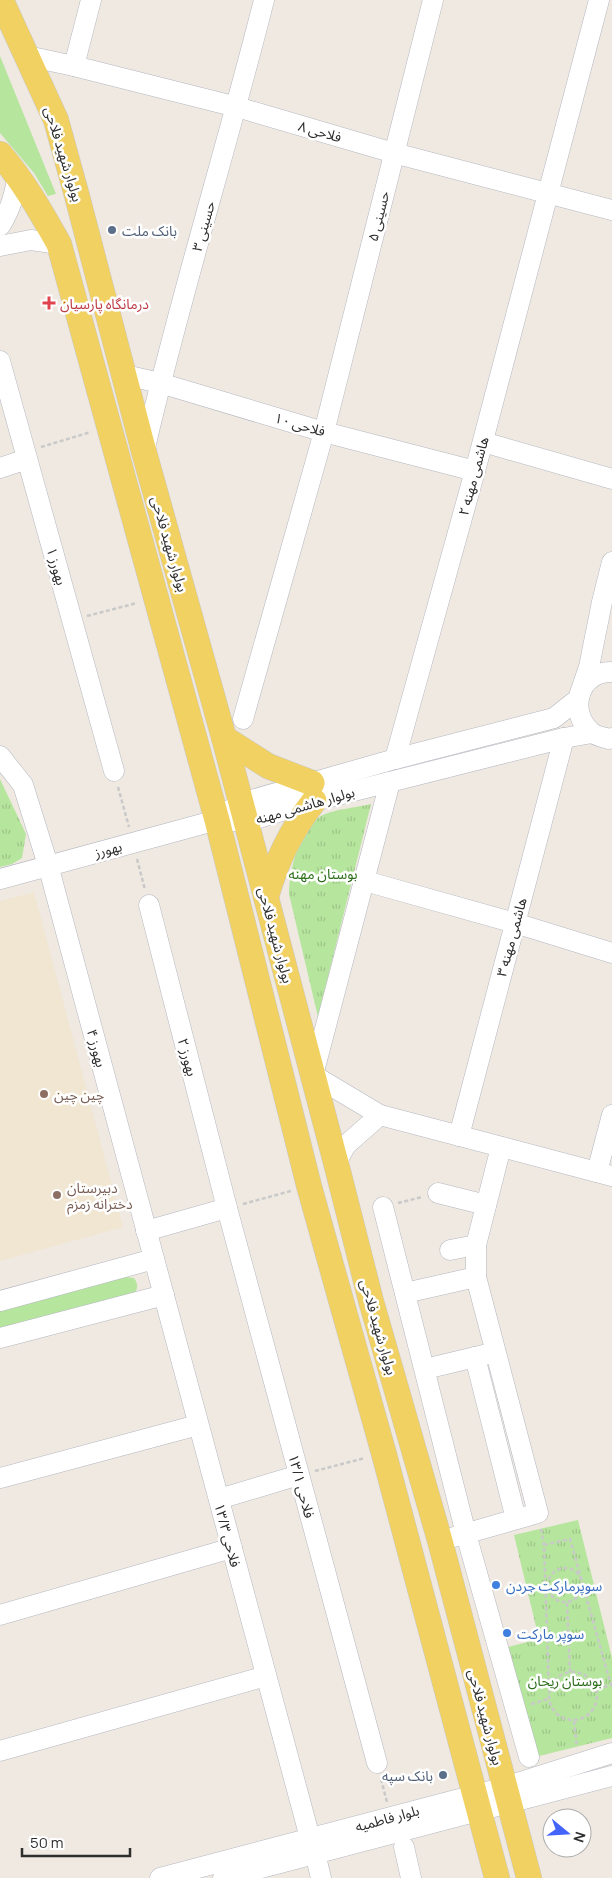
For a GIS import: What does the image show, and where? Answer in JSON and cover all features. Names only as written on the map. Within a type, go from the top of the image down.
[{"type":"main road","name":"بولوار شهید فلاحی","points":[[1,0],[56,120],[144,452],[224,738],[371,1301],[440,1541],[529,1878]]},
{"type":"main road","name":"بولوار شهید فلاحی","points":[[0,154],[18,174],[38,205],[59,244],[217,820],[309,1186],[384,1454],[497,1878]]},
{"type":"main road","points":[[224,738],[313,792],[275,866],[266,897]]},
{"type":"street","points":[[74,66],[91,0]]},
{"type":"street","name":"حسینی ۳","points":[[144,452],[160,383],[201,230],[237,107],[264,0]]},
{"type":"street","name":"حسینی ۵","points":[[243,719],[324,432],[433,0]]},
{"type":"street","name":"هاشمی مهنه ۲","points":[[396,759],[483,442],[599,0]]},
{"type":"street","name":"فلاحی ۸","points":[[27,56],[237,107],[394,153],[612,210]]},
{"type":"street","points":[[0,226],[8,214],[15,193],[18,174]]},
{"type":"street","points":[[0,246],[31,240],[59,244]]},
{"type":"street","name":"بهورز ۱","points":[[0,361],[114,771]]},
{"type":"street","name":"فلاحی ۱۰","points":[[125,375],[160,383],[324,432],[475,471]]},
{"type":"street","points":[[483,442],[612,479]]},
{"type":"street","points":[[0,468],[26,456]]},
{"type":"street","points":[[606,738],[580,718],[578,699],[589,667],[612,562]]},
{"type":"street","points":[[578,699],[586,682],[603,672],[612,672]]},
{"type":"street","name":"بولوار هاشمی مهنه","points":[[217,820],[313,792],[396,759],[554,718],[578,699]]},
{"type":"street","name":"بولوار هاشمی مهنه","points":[[313,792],[390,782],[564,738],[606,738]]},
{"type":"street","name":"هاشمی مهنه ۳","points":[[459,1136],[564,738]]},
{"type":"street","name":"بهورز ۴","points":[[0,757],[23,785],[48,865],[146,1231]]},
{"type":"street","points":[[390,782],[313,1075],[380,1115],[604,1174],[612,1115]]},
{"type":"street","name":"بهورز","points":[[0,880],[48,865],[217,820]]},
{"type":"street","points":[[365,881],[515,923],[612,953]]},
{"type":"street","name":"بهورز ۲","points":[[148,905],[227,1208]]},
{"type":"street","points":[[336,1163],[346,1145],[380,1115]]},
{"type":"street","points":[[440,1541],[538,1513],[476,1277],[476,1245],[501,1147]]},
{"type":"street","points":[[438,1193],[486,1205]]},
{"type":"street","points":[[146,1231],[227,1208]]},
{"type":"street","name":"فلاحی ۱۳/۱","points":[[227,1208],[377,1762]]},
{"type":"street","points":[[383,1208],[466,1534],[529,1757]]},
{"type":"street","name":"فلاحی ۱۳/۳","points":[[146,1231],[321,1878]]},
{"type":"street","points":[[450,1250],[476,1245]]},
{"type":"street","points":[[0,1301],[154,1259]]},
{"type":"street","points":[[405,1293],[476,1277]]},
{"type":"street","points":[[0,1338],[164,1295]]},
{"type":"street","points":[[425,1369],[495,1352]]},
{"type":"street","points":[[475,1357],[516,1519]]},
{"type":"street","points":[[0,1478],[198,1425]]},
{"type":"street","points":[[219,1499],[299,1475]]},
{"type":"street","points":[[0,1615],[232,1548]]},
{"type":"street","points":[[0,1751],[266,1676]]},
{"type":"street","name":"بلوار فاطمیه","points":[[507,1795],[580,1764],[612,1753]]},
{"type":"street","name":"بلوار فاطمیه","points":[[160,1878],[312,1846],[507,1795],[612,1776]]},
{"type":"street","name":"بلوار فاطمیه","points":[[223,1878],[391,1817],[477,1803]]},
{"type":"street","points":[[404,1847],[411,1878]]},
{"type":"path","points":[[26,456],[109,427]]},
{"type":"path","points":[[72,620],[156,599]]},
{"type":"path","points":[[227,1208],[309,1186]]},
{"type":"path","points":[[299,1475],[384,1454]]},
{"type":"path","points":[[550,1689],[554,1681],[561,1674],[580,1672],[589,1677],[596,1689],[597,1703],[592,1712],[585,1718],[574,1721],[566,1720],[558,1715],[551,1708],[549,1699],[544,1545],[570,1539],[611,1685],[596,1689]]},
{"type":"path","points":[[562,1566],[576,1570],[583,1582],[579,1596],[567,1603],[553,1599],[546,1587],[550,1574],[562,1566]]},
{"type":"path","points":[[567,1603],[570,1672]]},
{"type":"path","points":[[574,1721],[580,1764]]},
{"type":"path","points":[[377,1762],[391,1817]]},
{"type":"shaded area","points":[[34,892],[123,1227],[0,1261],[0,901]]},
{"type":"green space","points":[[0,56],[56,194],[48,196],[34,173],[0,133]]},
{"type":"green space","points":[[0,779],[26,834],[22,858],[12,864],[0,867]]},
{"type":"green space","name":"بوستان مهنه","points":[[371,804],[318,1017],[289,894],[293,863],[301,840],[313,822],[325,814]]},
{"type":"green space","points":[[126,1277],[134,1278],[137,1285],[135,1293],[0,1330],[0,1310]]},
{"type":"green space","name":"بوستان ریحان","points":[[578,1520],[612,1658],[612,1738],[535,1757],[508,1647],[539,1639],[514,1535]]},
{"type":"place","name":"بانک ملت","points":[[112,230]]},
{"type":"place","name":"درمانگاه پارسیان","points":[[49,303]]},
{"type":"place","name":"چین چین","points":[[44,1094]]},
{"type":"place","name":"دبیرستان دخترانه زمزم","points":[[57,1195]]},
{"type":"place","name":"سوپرمارکت جردن","points":[[496,1585]]},
{"type":"place","name":"سوپر مارکت","points":[[507,1633]]},
{"type":"place","name":"بانک سپه","points":[[443,1775]]}]
